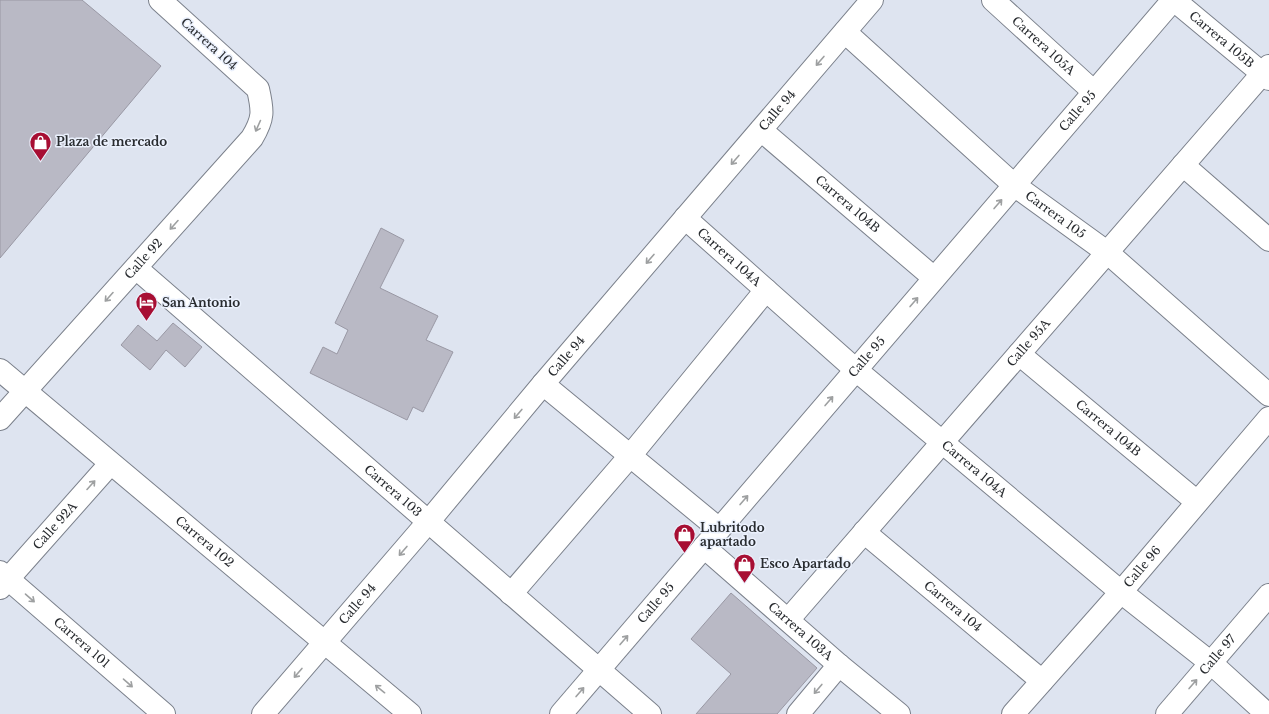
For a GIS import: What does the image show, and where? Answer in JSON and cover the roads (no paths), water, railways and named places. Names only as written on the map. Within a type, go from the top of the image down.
[{"type":"street","name":"Carrera 104","points":[[160,0],[258,89]]},
{"type":"street","name":"Calle 94","points":[[263,714],[872,0]]},
{"type":"street","name":"Carrera 105A","points":[[993,0],[1094,92]]},
{"type":"street","name":"Calle 95","points":[[561,714],[1174,0]]},
{"type":"street","name":"Carrera 105B","points":[[1174,0],[1267,73]]},
{"type":"street","name":"Carrera 105","points":[[845,32],[1014,185],[1108,253],[1269,395]]},
{"type":"street","name":"Calle 95A","points":[[788,620],[1184,165],[1267,73]]},
{"type":"street","name":"Calle 92","points":[[0,419],[252,138],[260,124],[262,109],[258,89]]},
{"type":"street","name":"Carrera 104B","points":[[761,130],[934,278]]},
{"type":"street","points":[[1184,165],[1269,240]]},
{"type":"street","name":"Carrera 104A","points":[[685,218],[856,370],[1121,592],[1211,663],[1267,714]]},
{"type":"street","name":"Carrera 103","points":[[136,268],[650,714]]},
{"type":"street","points":[[511,594],[630,456],[766,290]]},
{"type":"street","name":"Carrera 104B","points":[[1019,354],[1198,502]]},
{"type":"street","name":"Carrera 102","points":[[0,370],[110,464],[410,714]]},
{"type":"street","points":[[543,384],[719,529]]},
{"type":"street","name":"Calle 96","points":[[1013,714],[1121,592],[1269,418]]},
{"type":"street","name":"Calle 92A","points":[[3,580],[110,464]]},
{"type":"street","name":"Carrera 104","points":[[864,532],[1042,681]]},
{"type":"street","name":"Carrera 103A","points":[[704,547],[899,714]]},
{"type":"street","name":"Carrera 101","points":[[3,580],[164,714]]},
{"type":"street","name":"Calle 97","points":[[1167,714],[1269,595]]},
{"type":"street","points":[[798,714],[839,664]]},
{"type":"place","name":"Plaza de mercado","points":[[40,162]]},
{"type":"place","name":"San Antonio","points":[[146,322]]},
{"type":"place","name":"Lubritodo apartado","points":[[685,554]]},
{"type":"place","name":"Esco Apartado","points":[[744,584]]}]
